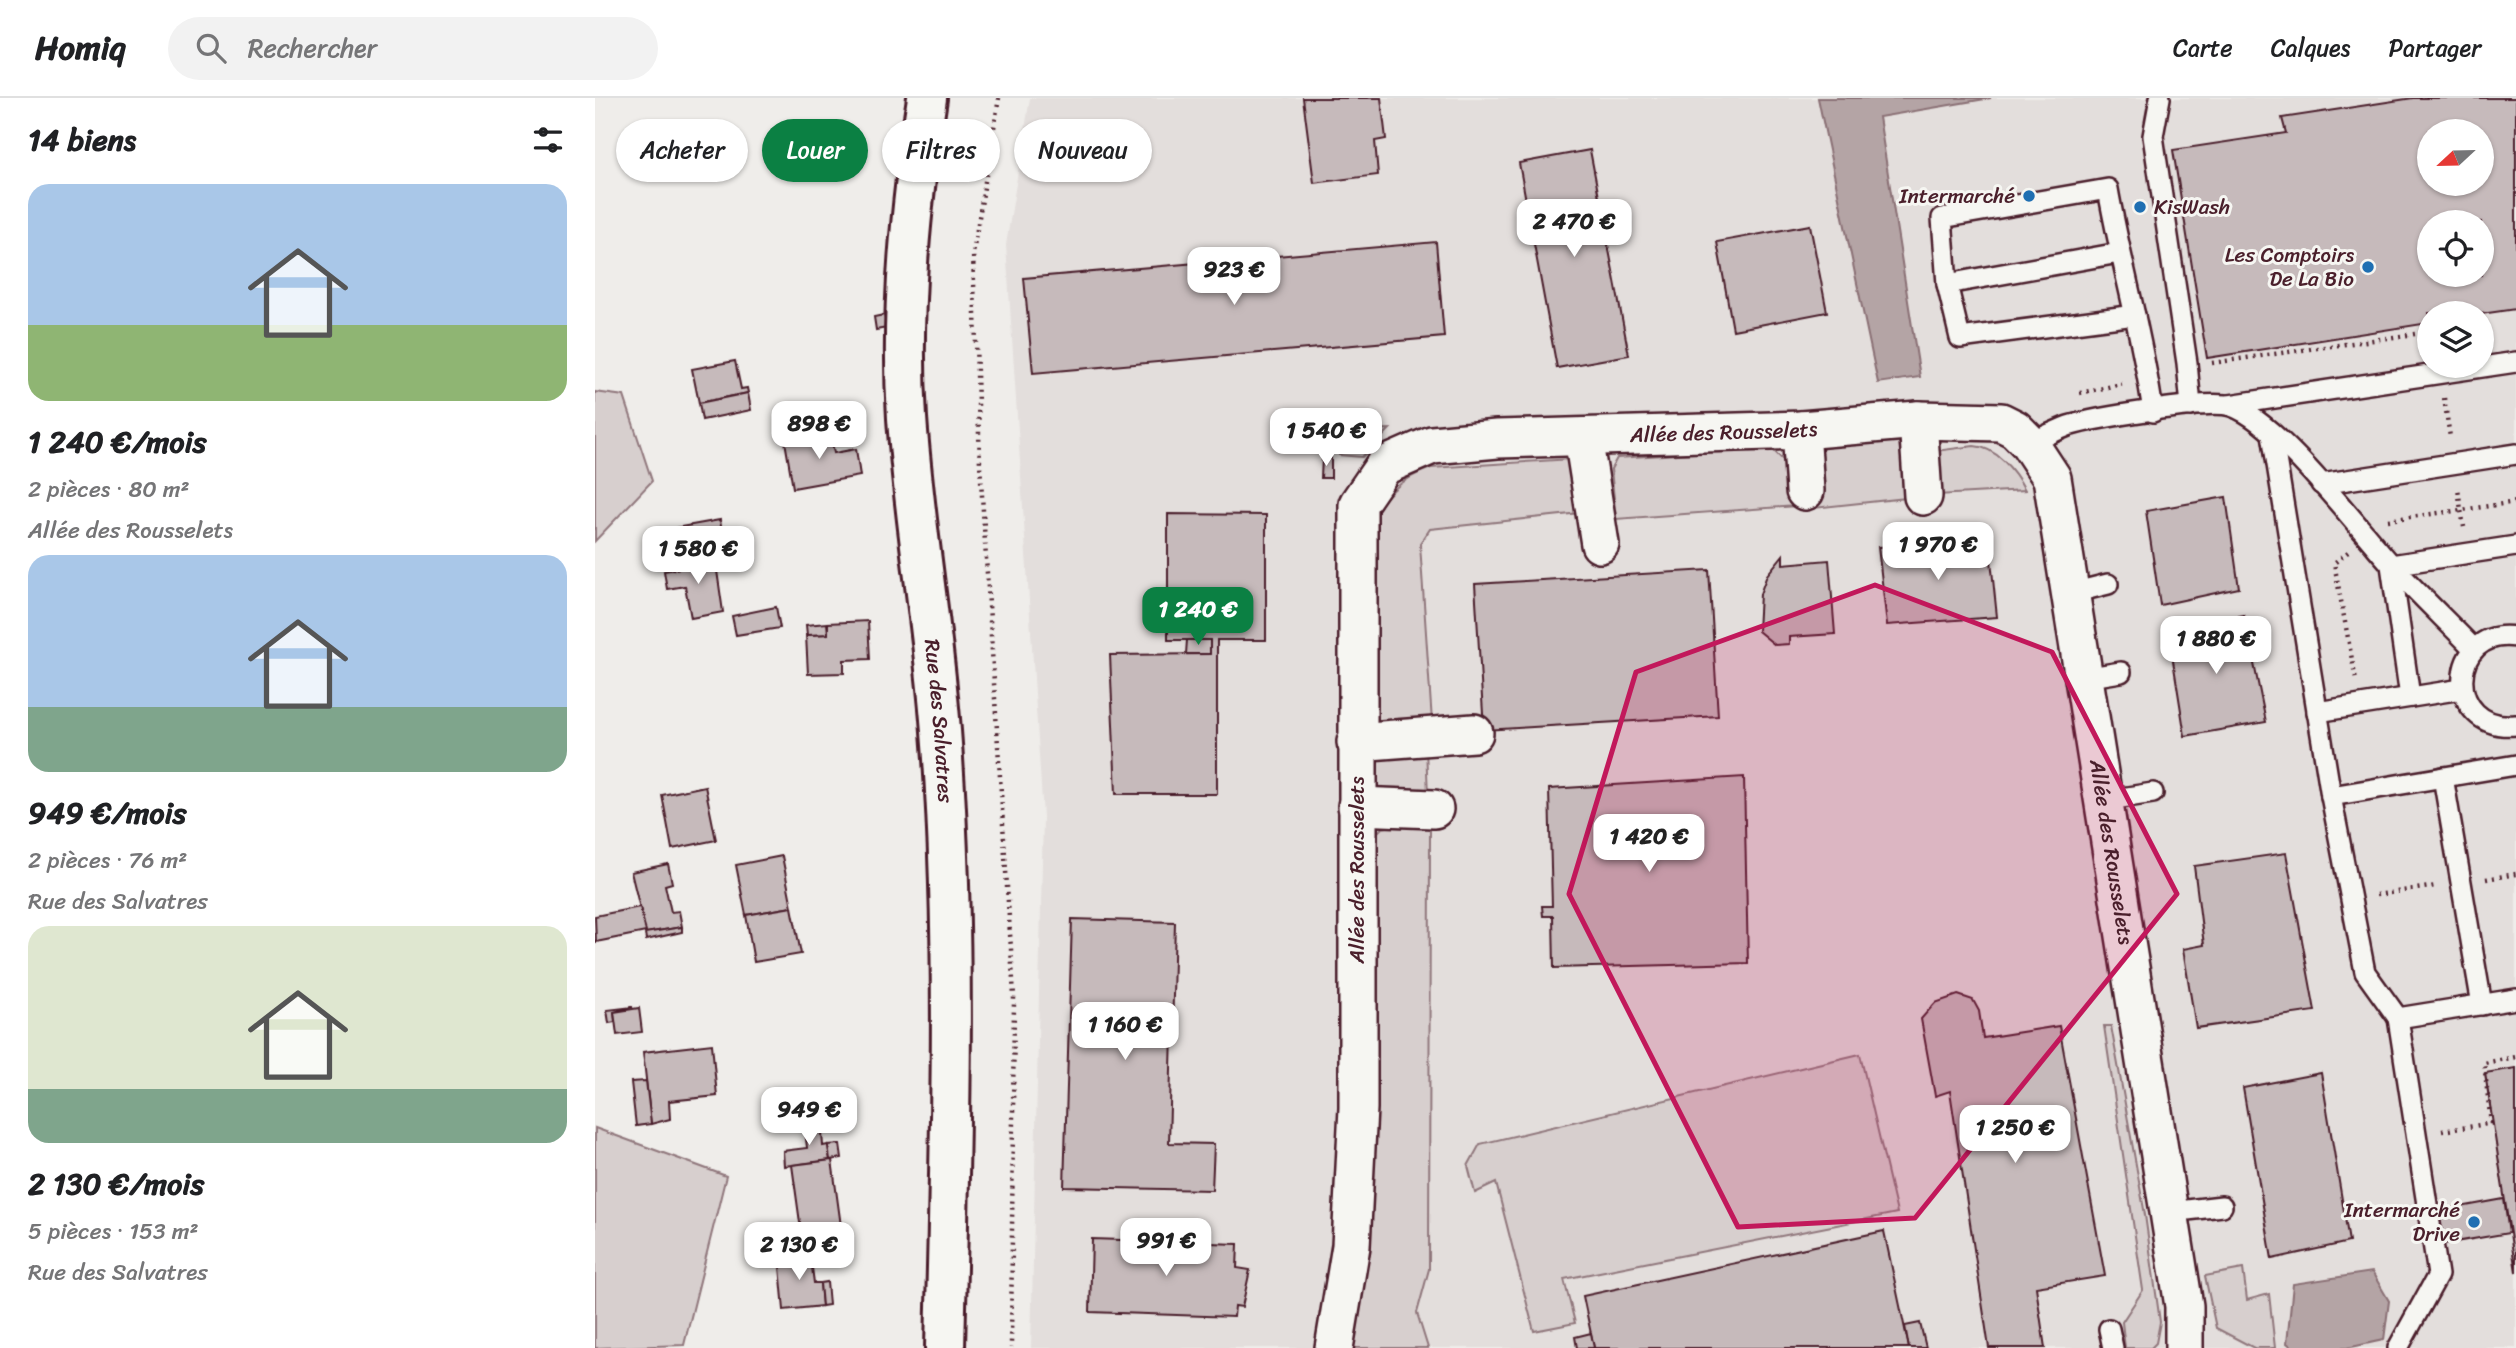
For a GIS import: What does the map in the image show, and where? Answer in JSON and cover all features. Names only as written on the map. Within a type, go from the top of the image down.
[{"type":"street","name":"Rue des Salvatres","points":[[927,98],[911,205],[906,304],[907,418],[941,731],[949,915],[951,1114],[945,1348]]},
{"type":"street","name":"Allée des Rousselets","points":[[1334,1348],[1351,1246],[1357,1122],[1358,504],[1384,466],[1431,435],[1497,439],[1583,437],[1801,430],[1918,420],[2001,422],[2015,429],[2029,443],[2052,478],[2170,1212],[2184,1306],[2184,1348]]},
{"type":"street","points":[[1918,420],[1923,496]]},
{"type":"street","points":[[1801,430],[1805,491]]},
{"type":"street","points":[[1583,437],[1600,544]]},
{"type":"street","points":[[1356,743],[1473,733]]},
{"type":"street","points":[[1357,806],[1434,808]]},
{"type":"lane","points":[[2160,98],[2153,136],[2191,406]]},
{"type":"lane","points":[[2135,315],[1960,338],[1948,284],[1942,218],[2108,188],[2119,253],[2135,315],[2147,364],[2153,412]]},
{"type":"lane","points":[[1948,284],[2119,253]]},
{"type":"lane","points":[[2029,443],[2068,426],[2191,406],[2229,405],[2516,362]]},
{"type":"lane","points":[[2229,405],[2257,418],[2321,484],[2391,565],[2475,649]]},
{"type":"lane","points":[[2272,434],[2331,796],[2365,972],[2398,1018],[2438,1275],[2398,1348]]},
{"type":"lane","points":[[2321,484],[2516,454]]},
{"type":"lane","points":[[2391,565],[2516,546]]},
{"type":"lane","points":[[2391,565],[2410,697]]},
{"type":"lane","points":[[2072,593],[2108,584]]},
{"type":"lane","points":[[2516,637],[2495,637],[2475,649],[2462,674],[2462,689],[2475,713],[2487,722],[2516,730]]},
{"type":"lane","points":[[2084,678],[2121,672]]},
{"type":"lane","points":[[2317,712],[2462,689]]},
{"type":"lane","points":[[2331,796],[2516,765]]},
{"type":"lane","points":[[2443,777],[2482,1005]]},
{"type":"lane","points":[[2102,801],[2153,793]]},
{"type":"lane","points":[[2398,1018],[2516,999]]},
{"type":"lane","points":[[2170,1212],[2222,1206]]},
{"type":"path","points":[[999,98],[973,253],[980,464],[1014,996],[1011,1348]]},
{"type":"path","points":[[2461,510],[2516,502]]},
{"type":"path","points":[[2416,1134],[2492,1123],[2484,1063],[2516,1057]]},
{"type":"highlighted area","points":[[1875,585],[2052,652],[2177,894],[1915,1218],[1738,1227],[1569,894],[1636,672]]},
{"type":"shaded area","points":[[1030,98],[2516,98],[2516,1348],[1031,1348],[1043,817],[1006,245],[1016,182],[1152,182],[1152,119],[1027,119]]},
{"type":"shaded area","points":[[1818,98],[1991,98],[1879,117],[1920,377],[1878,383]]},
{"type":"shaded area","points":[[595,392],[624,396],[652,481],[595,541]]},
{"type":"shaded area","points":[[1390,429],[1362,457],[1339,455],[1337,431]]},
{"type":"shaded area","points":[[1899,441],[1906,498],[1814,508],[1806,455],[1813,442]]},
{"type":"shaded area","points":[[1974,446],[1997,455],[2016,475],[2025,490],[1937,495],[1935,451]]},
{"type":"shaded area","points":[[1771,448],[1788,465],[1796,506],[1616,519],[1611,469],[1617,458]]},
{"type":"shaded area","points":[[1572,459],[1580,513],[1430,529],[1420,544],[1432,722],[1371,723],[1368,525],[1380,505],[1401,483],[1431,468]]},
{"type":"shaded area","points":[[1426,748],[1428,795],[1379,792],[1368,778],[1369,765],[1383,754]]},
{"type":"shaded area","points":[[1398,825],[1430,828],[1429,1269],[1417,1313],[1428,1348],[1350,1348],[1372,838],[1382,828]]},
{"type":"shaded area","points":[[2104,1026],[2111,1026],[2145,1215],[2160,1322],[2156,1343],[2151,1348],[2125,1348],[2122,1322],[2143,1290]]},
{"type":"shaded area","points":[[1860,1054],[1897,1213],[1564,1279],[1575,1323],[1534,1331],[1496,1183],[1475,1193],[1468,1166],[1480,1144]]},
{"type":"shaded area","points":[[595,1128],[726,1176],[684,1345],[595,1348]]},
{"type":"shaded area","points":[[2243,1269],[2247,1300],[2269,1294],[2275,1348],[2254,1348],[2216,1328],[2205,1276]]},
{"type":"shaded area","points":[[2372,1272],[2389,1301],[2384,1340],[2347,1348],[2293,1348],[2287,1343],[2293,1284]]},
{"type":"building","points":[[1303,98],[1381,98],[1386,139],[1375,141],[1378,175],[1314,183]]},
{"type":"building","points":[[2413,98],[2516,98],[2516,309],[2494,312],[2494,301],[2417,301],[2417,325],[2207,358],[2173,150],[2286,133],[2282,118]]},
{"type":"building","points":[[1590,150],[1629,355],[1557,368],[1519,163]]},
{"type":"building","points":[[1810,225],[1827,312],[1733,330],[1717,242]]},
{"type":"building","points":[[1436,242],[1444,337],[1033,373],[1024,278]]},
{"type":"building","points":[[884,315],[887,328],[876,330],[874,317]]},
{"type":"building","points":[[735,361],[741,389],[747,388],[748,393],[699,403],[692,369]]},
{"type":"building","points":[[748,393],[751,410],[702,420],[699,403]]},
{"type":"building","points":[[830,433],[834,453],[856,449],[860,476],[793,488],[785,441]]},
{"type":"building","points":[[1322,458],[1331,458],[1331,478],[1321,478]]},
{"type":"building","points":[[2226,497],[2239,588],[2160,605],[2146,511]]},
{"type":"building","points":[[1168,514],[1266,515],[1266,640],[1217,640],[1217,794],[1116,794],[1110,655],[1210,654],[1210,640],[1168,640]]},
{"type":"building","points":[[720,520],[725,552],[714,554],[715,557],[680,563],[675,528]]},
{"type":"building","points":[[1989,541],[1997,617],[1887,625],[1878,547]]},
{"type":"building","points":[[1783,555],[1783,564],[1829,560],[1835,634],[1789,637],[1789,644],[1775,645],[1758,631],[1760,594],[1767,575]]},
{"type":"building","points":[[715,557],[723,612],[691,618],[685,586],[667,589],[664,571],[681,568],[680,563]]},
{"type":"building","points":[[1709,570],[1718,716],[1484,730],[1475,584]]},
{"type":"building","points":[[776,607],[780,628],[736,635],[732,616]]},
{"type":"building","points":[[2244,615],[2266,722],[2185,736],[2168,629]]},
{"type":"building","points":[[868,621],[870,659],[844,660],[844,673],[808,674],[806,635],[828,634],[828,623]]},
{"type":"building","points":[[827,623],[828,634],[807,635],[806,625]]},
{"type":"building","points":[[1187,640],[1210,640],[1210,654],[1186,654]]},
{"type":"building","points":[[1744,777],[1748,963],[1554,968],[1553,916],[1543,916],[1542,906],[1552,906],[1549,789]]},
{"type":"building","points":[[705,786],[716,840],[672,849],[662,795]]},
{"type":"building","points":[[2286,853],[2315,1011],[2196,1028],[2183,949],[2204,945],[2194,866]]},
{"type":"building","points":[[782,856],[792,907],[746,915],[736,865]]},
{"type":"building","points":[[668,864],[672,883],[665,885],[671,912],[679,911],[682,927],[646,933],[631,872]]},
{"type":"building","points":[[640,907],[646,932],[596,942],[595,916]]},
{"type":"building","points":[[792,907],[801,954],[754,962],[746,915]]},
{"type":"building","points":[[1072,919],[1175,922],[1169,1143],[1214,1144],[1212,1190],[1064,1187]]},
{"type":"building","points":[[682,927],[682,932],[646,940],[645,933]]},
{"type":"building","points":[[1958,995],[1973,1000],[1979,1011],[1983,1038],[2059,1026],[2105,1276],[2036,1287],[2045,1348],[1989,1348],[1950,1091],[1935,1096],[1921,1019],[1935,1003]]},
{"type":"building","points":[[633,1007],[614,1012],[615,1022],[609,1023],[607,1010]]},
{"type":"building","points":[[639,1008],[642,1032],[617,1035],[614,1012]]},
{"type":"building","points":[[712,1044],[717,1096],[669,1101],[670,1119],[651,1124],[643,1052]]},
{"type":"building","points":[[2516,1068],[2516,1272],[2485,1073]]},
{"type":"building","points":[[2321,1073],[2349,1242],[2272,1259],[2243,1088]]},
{"type":"building","points":[[646,1081],[651,1124],[636,1126],[631,1082]]},
{"type":"building","points":[[821,1120],[823,1146],[828,1145],[830,1160],[784,1166],[783,1151],[807,1148],[804,1121]]},
{"type":"building","points":[[840,1144],[842,1158],[830,1160],[828,1145]]},
{"type":"building","points":[[832,1160],[841,1226],[801,1230],[792,1165]]},
{"type":"building","name":"Intermarché Drive","points":[[2504,1199],[2509,1233],[2443,1244],[2438,1211]]},
{"type":"building","points":[[1884,1231],[1909,1348],[1594,1348],[1583,1296]]},
{"type":"building","points":[[1092,1239],[1238,1244],[1237,1268],[1250,1270],[1242,1307],[1235,1306],[1234,1317],[1090,1312]]},
{"type":"building","points":[[810,1252],[814,1283],[820,1283],[822,1306],[784,1310],[779,1256]]},
{"type":"building","points":[[827,1282],[829,1305],[822,1306],[820,1283]]},
{"type":"building","points":[[1920,1323],[1926,1348],[1909,1348],[1905,1326]]},
{"type":"building","points":[[1591,1333],[1594,1348],[1577,1348],[1575,1337]]},
{"type":"place","name":"Intermarché","points":[[2029,196]]},
{"type":"place","name":"KisWash","points":[[2140,207]]},
{"type":"place","name":"Les Comptoirs De La Bio","points":[[2368,267]]},
{"type":"place","name":"Intermarché Drive","points":[[2474,1222]]}]
